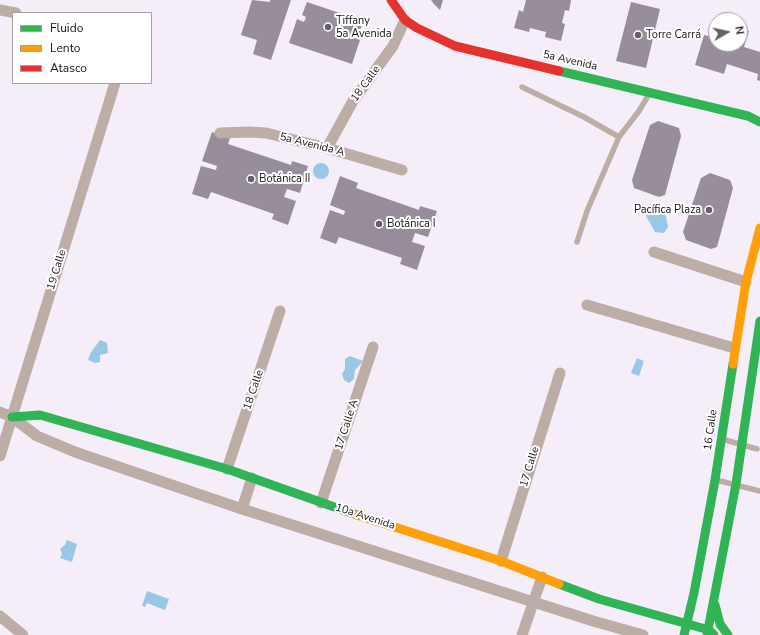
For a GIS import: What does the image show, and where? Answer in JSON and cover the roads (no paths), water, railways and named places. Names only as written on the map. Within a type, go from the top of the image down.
[{"type":"street","name":"5a Avenida","points":[[391,0],[405,20],[417,28],[455,46],[748,116],[759,122]]},
{"type":"street","points":[[0,10],[12,12]]},
{"type":"street","name":"18 Calle","points":[[328,148],[353,101],[393,46],[405,20]]},
{"type":"street","name":"19 Calle","points":[[0,456],[115,84]]},
{"type":"street","name":"5a Avenida A","points":[[220,133],[266,133],[328,148],[402,170]]},
{"type":"street","name":"16 Calle","points":[[684,635],[715,480],[734,348],[746,282],[760,228]]},
{"type":"street","points":[[654,252],[746,282]]},
{"type":"street","points":[[587,305],[734,348]]},
{"type":"street","name":"18 Calle","points":[[227,469],[280,311]]},
{"type":"street","points":[[710,633],[714,597],[736,484],[760,321]]},
{"type":"street","name":"17 Calle A","points":[[321,503],[373,347]]},
{"type":"street","name":"17 Calle","points":[[501,561],[560,373]]},
{"type":"street","name":"10a Avenida","points":[[0,412],[12,417],[37,436],[75,452],[242,509],[643,635]]},
{"type":"street","name":"10a Avenida","points":[[12,417],[40,415],[227,469],[321,503],[501,561],[600,599],[687,624],[710,633]]},
{"type":"street","points":[[242,509],[252,478]]},
{"type":"street","points":[[522,635],[542,577]]},
{"type":"street","points":[[714,597],[718,618],[728,635]]},
{"type":"street","points":[[0,616],[23,635]]},
{"type":"lane","points":[[522,87],[584,117],[619,137]]},
{"type":"lane","points":[[577,242],[587,211],[619,137],[639,111],[651,92]]},
{"type":"lane","points":[[722,439],[757,449]]},
{"type":"lane","points":[[715,480],[760,491]]},
{"type":"water","points":[[318,163],[324,163],[329,168],[327,177],[324,179],[318,179],[313,174],[313,168]]},
{"type":"water","points":[[652,207],[658,209],[666,216],[668,227],[664,233],[655,232],[646,216],[647,209]]},
{"type":"water","points":[[100,340],[107,343],[108,353],[100,355],[100,362],[95,363],[88,360],[91,352]]},
{"type":"water","points":[[350,356],[363,361],[355,370],[354,379],[349,383],[344,380],[342,374],[345,369],[345,359]]},
{"type":"water","points":[[637,358],[644,361],[639,376],[631,373]]},
{"type":"water","points":[[67,540],[77,544],[72,562],[60,558],[62,554],[60,549],[65,545]]},
{"type":"water","points":[[147,591],[169,599],[165,610],[147,603],[145,607],[142,606]]},
{"type":"place","name":"Tiffany 5a Avenida","points":[[328,27]]},
{"type":"place","name":"Torre Carrá","points":[[638,35]]},
{"type":"place","name":"Botánica II","points":[[251,179]]},
{"type":"place","name":"Pacífica Plaza","points":[[709,210]]},
{"type":"place","name":"Botánica I","points":[[379,224]]}]
